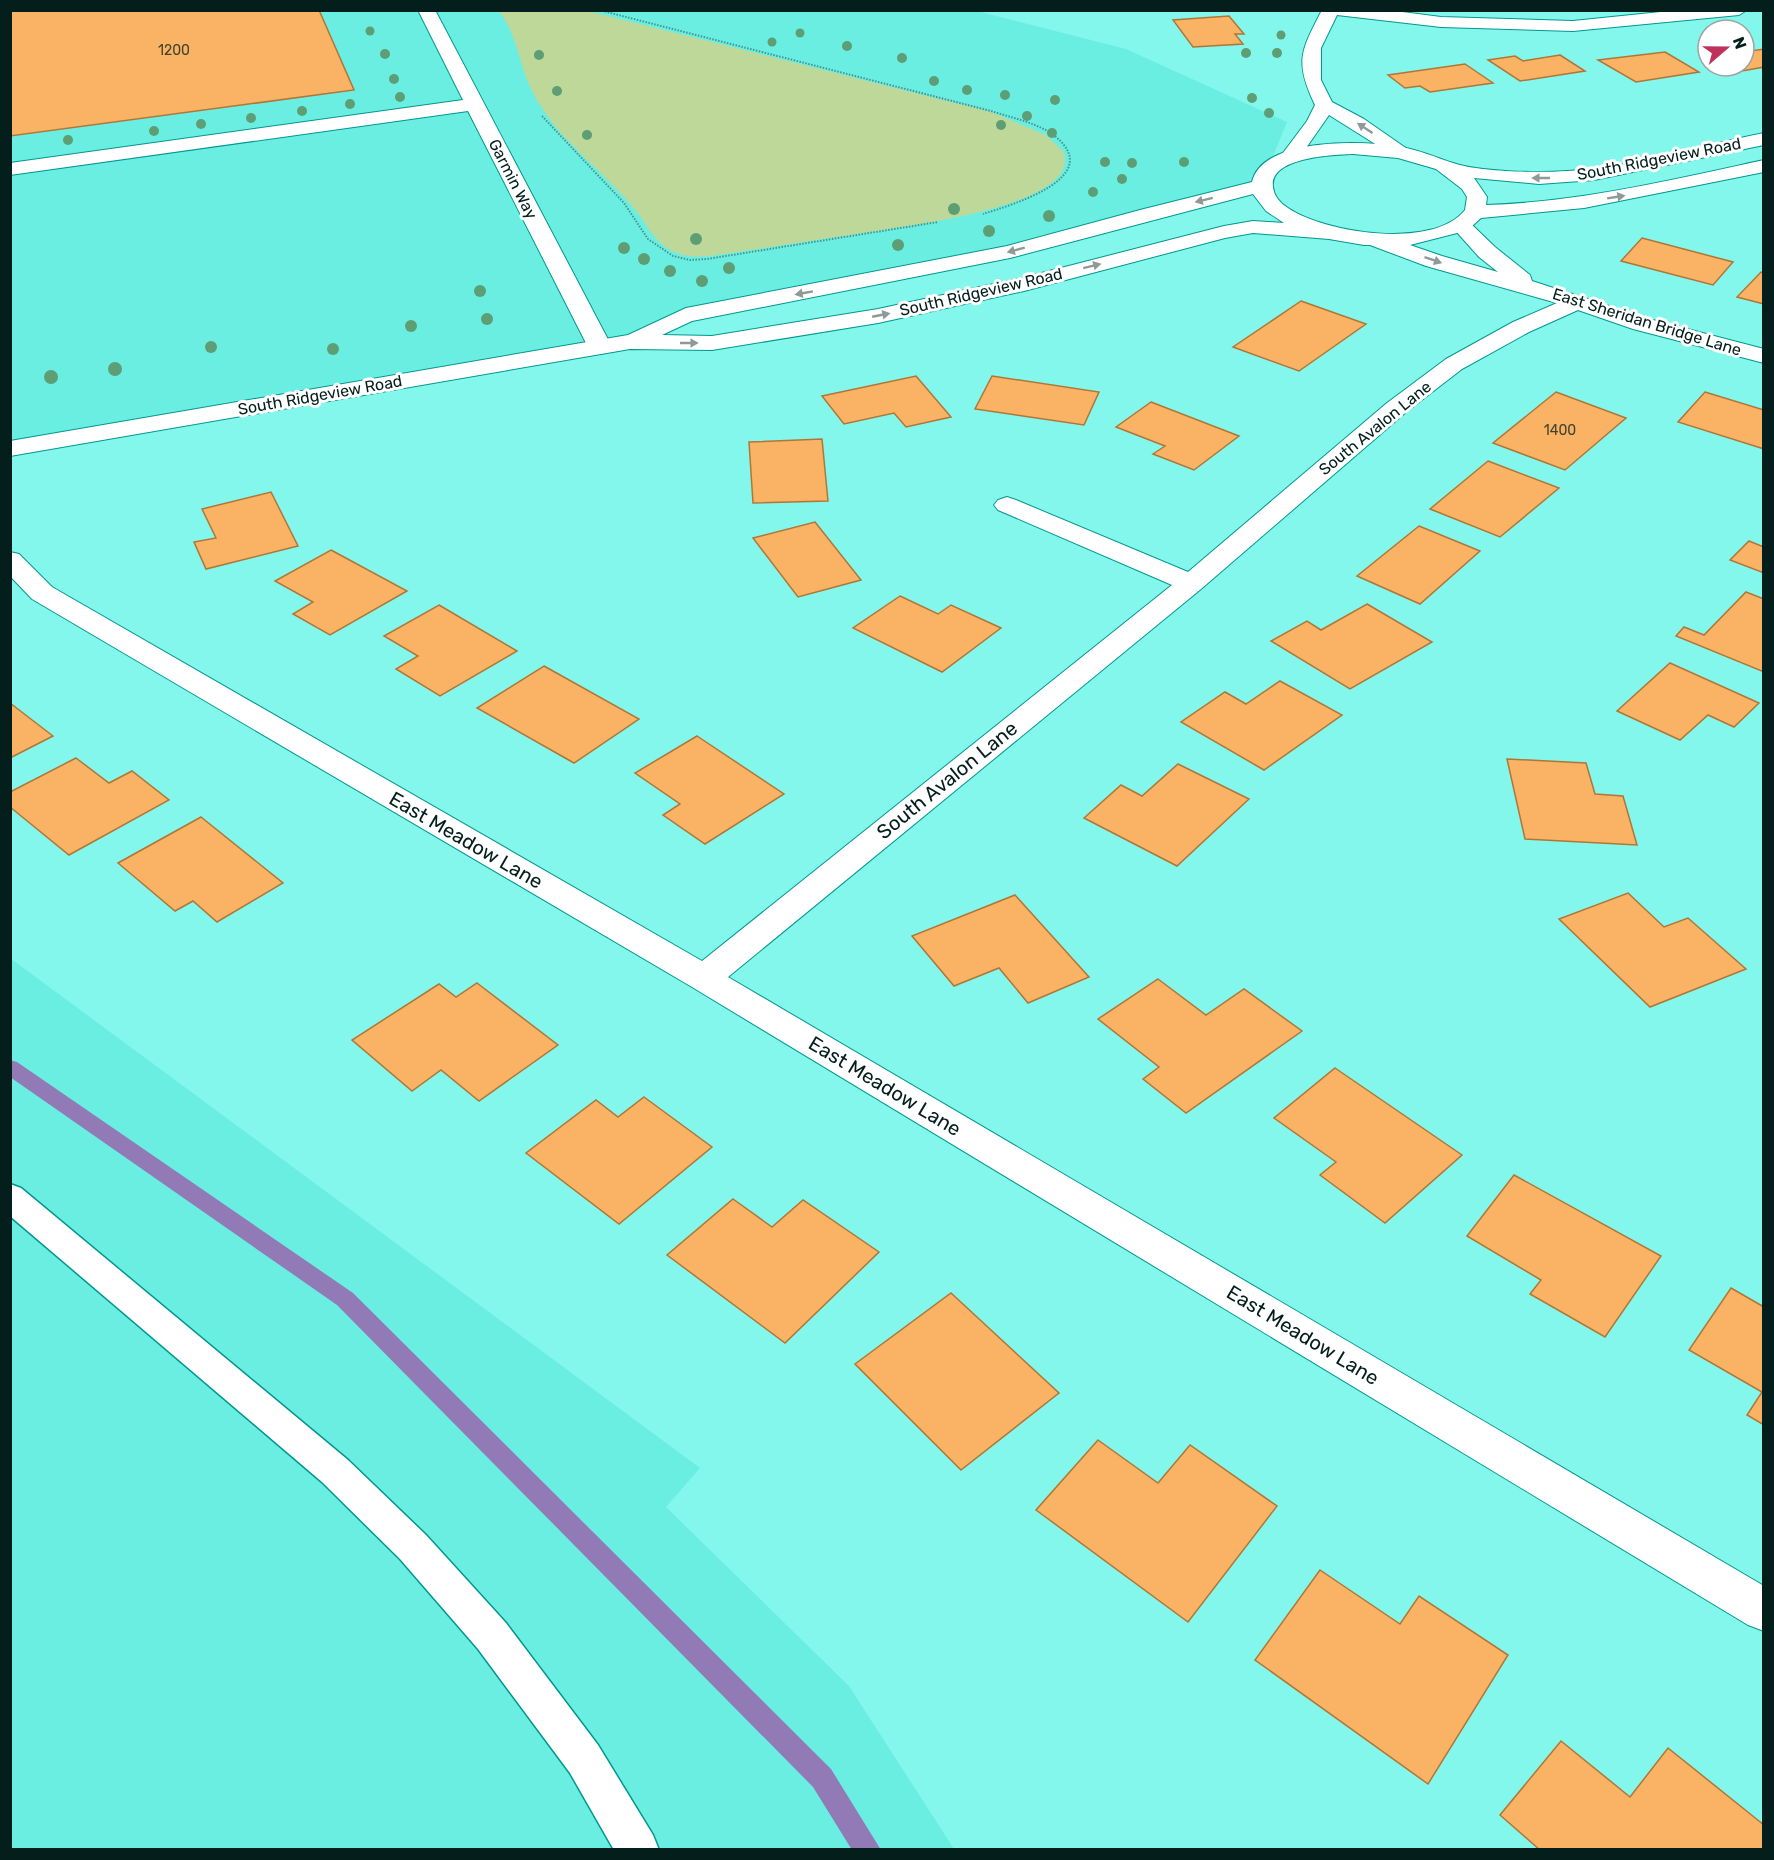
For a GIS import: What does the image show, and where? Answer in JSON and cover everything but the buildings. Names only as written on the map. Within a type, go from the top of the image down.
[{"type":"street","name":"Garmin Way","points":[[426,10],[600,347]]},
{"type":"street","points":[[1331,10],[1312,48],[1312,80],[1324,105],[1403,153]]},
{"type":"street","points":[[1337,10],[1440,22],[1573,26],[1739,10]]},
{"type":"street","points":[[10,169],[475,104]]},
{"type":"street","points":[[1290,157],[1316,122],[1324,105]]},
{"type":"street","name":"South Ridgeview Road","points":[[1447,168],[1535,178],[1571,177],[1639,166],[1764,139]]},
{"type":"street","points":[[1378,240],[1329,233],[1301,224],[1280,213],[1266,200],[1261,186],[1264,176],[1273,166],[1306,152],[1353,148],[1403,153],[1447,168],[1467,182],[1477,197],[1468,218]]},
{"type":"street","name":"South Ridgeview Road","points":[[1378,240],[1416,238],[1442,233],[1468,218],[1623,196],[1764,166]]},
{"type":"street","name":"South Ridgeview Road","points":[[630,342],[686,315],[1010,252],[1147,214],[1261,186]]},
{"type":"street","name":"East Sheridan Bridge Lane","points":[[1468,218],[1487,252],[1530,287]]},
{"type":"street","name":"South Ridgeview Road","points":[[10,449],[630,342],[712,343],[878,316],[1024,284],[1224,231],[1253,227],[1329,233]]},
{"type":"street","name":"East Sheridan Bridge Lane","points":[[1378,240],[1434,261],[1530,287],[1641,324],[1764,356]]},
{"type":"street","name":"South Avalon Lane","points":[[704,978],[1191,582],[1396,408],[1454,364],[1521,327],[1578,302]]},
{"type":"street","points":[[1007,505],[1191,582]]},
{"type":"street","name":"East Meadow Lane","points":[[10,560],[42,593],[704,978],[1764,1610]]},
{"type":"lane","points":[[10,1197],[335,1471],[413,1547],[492,1636],[584,1759],[638,1850]]},
{"type":"path","points":[[599,10],[991,111],[1042,129],[1067,148],[1071,157],[1069,168],[1053,186],[1024,201],[983,214]]},
{"type":"path","points":[[542,116],[624,202],[648,239],[673,255],[690,260],[941,222]]},
{"type":"shaded area","points":[[11,11],[977,11],[1126,49],[1287,122],[1261,186],[1010,252],[686,315],[630,342],[11,449]]},
{"type":"shaded area","points":[[499,11],[588,11],[991,112],[1046,135],[1064,152],[1064,168],[1058,177],[1042,189],[995,208],[966,215],[910,226],[717,255],[696,257],[683,255],[660,243],[624,197],[556,127],[529,85],[510,30]]},
{"type":"shaded area","points":[[10,958],[700,1468],[666,1507],[849,1686],[954,1849],[11,1849]]},
{"type":"waterway","points":[[10,1067],[345,1299],[822,1778],[868,1850]]}]
